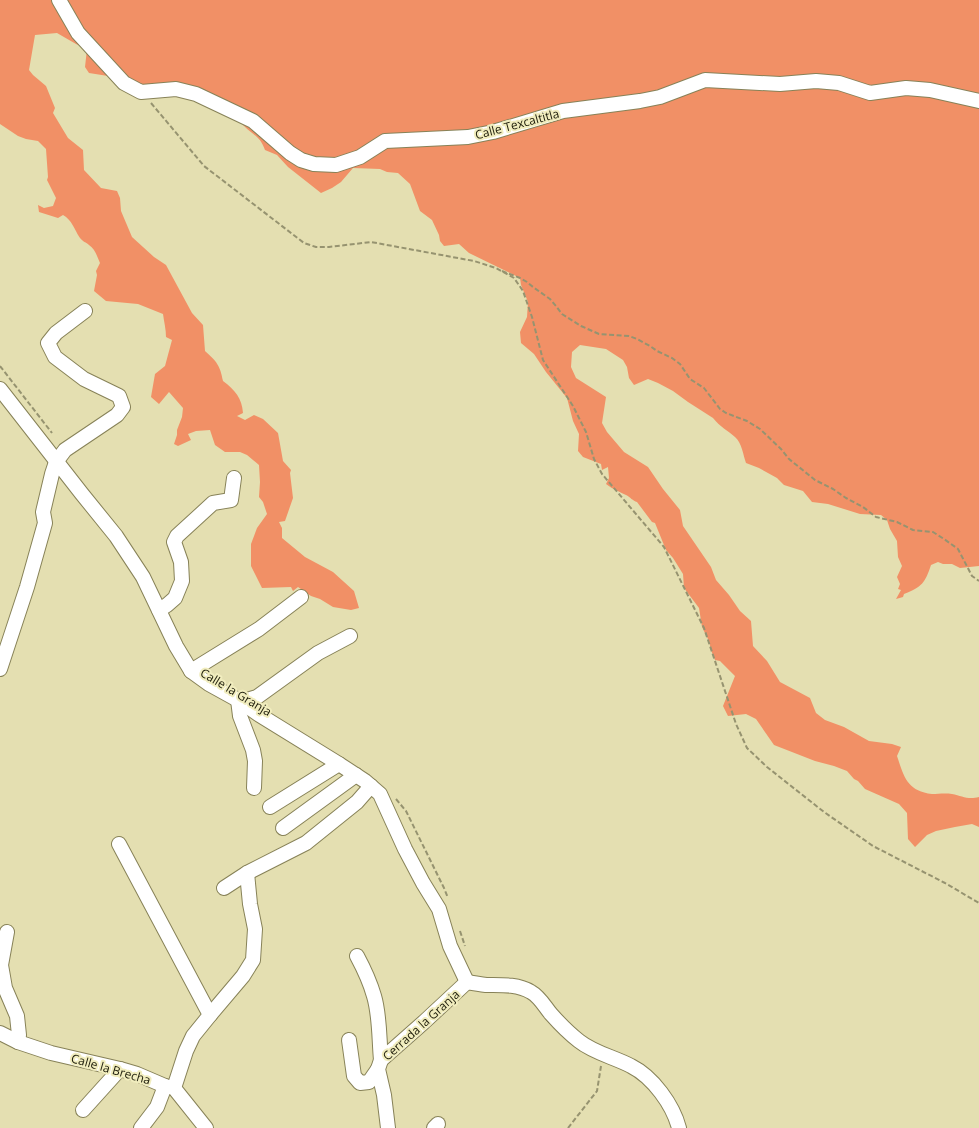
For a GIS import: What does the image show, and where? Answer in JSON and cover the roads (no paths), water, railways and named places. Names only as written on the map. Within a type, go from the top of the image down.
[{"type":"street","name":"Calle Texcaltitla","points":[[59,0],[78,33],[124,83],[141,92],[176,89],[196,94],[253,121],[290,153],[301,160],[314,164],[336,165],[360,157],[385,141],[468,137],[493,132],[564,111],[660,97],[705,80],[780,84],[816,81],[839,83],[870,93],[906,88],[930,90],[979,102]]},
{"type":"street","points":[[0,670],[27,587],[45,523],[42,512],[56,462],[65,450],[117,415],[123,407],[119,396],[84,379],[55,357],[48,343],[56,332],[85,311]]},
{"type":"street","name":"Calle la Granja","points":[[0,389],[116,536],[143,577],[176,646],[191,671],[356,775],[380,794],[405,849],[439,909],[450,946],[467,982]]},
{"type":"street","points":[[159,610],[167,606],[175,598],[182,581],[182,562],[174,542],[177,536],[213,503],[231,500],[234,478]]},
{"type":"street","points":[[191,671],[259,629],[301,597]]},
{"type":"street","points":[[254,788],[256,761],[240,716],[238,700],[257,697],[318,653],[350,636]]},
{"type":"street","points":[[270,807],[339,764]]},
{"type":"street","points":[[282,828],[356,775]]},
{"type":"street","points":[[224,888],[247,873],[306,843],[353,806],[371,786]]},
{"type":"street","points":[[119,844],[210,1015]]},
{"type":"street","points":[[141,1128],[170,1087],[193,1036],[237,984],[253,960],[255,929],[247,873]]},
{"type":"street","points":[[6,932],[1,965],[5,988],[18,1016],[18,1042]]},
{"type":"street","points":[[349,1040],[354,1076],[360,1084],[369,1082],[380,1064],[378,1016],[367,975],[356,956]]},
{"type":"street","points":[[467,982],[508,985],[530,991],[539,998],[552,1015],[579,1041],[603,1054],[632,1066],[648,1078],[667,1100],[679,1128]]},
{"type":"street","name":"Cerrada la Granja","points":[[388,1128],[380,1064],[467,982]]},
{"type":"street","name":"Calle la Brecha","points":[[0,1033],[18,1042],[51,1053],[120,1069],[170,1087],[206,1128]]},
{"type":"street","points":[[84,1110],[120,1069]]}]
